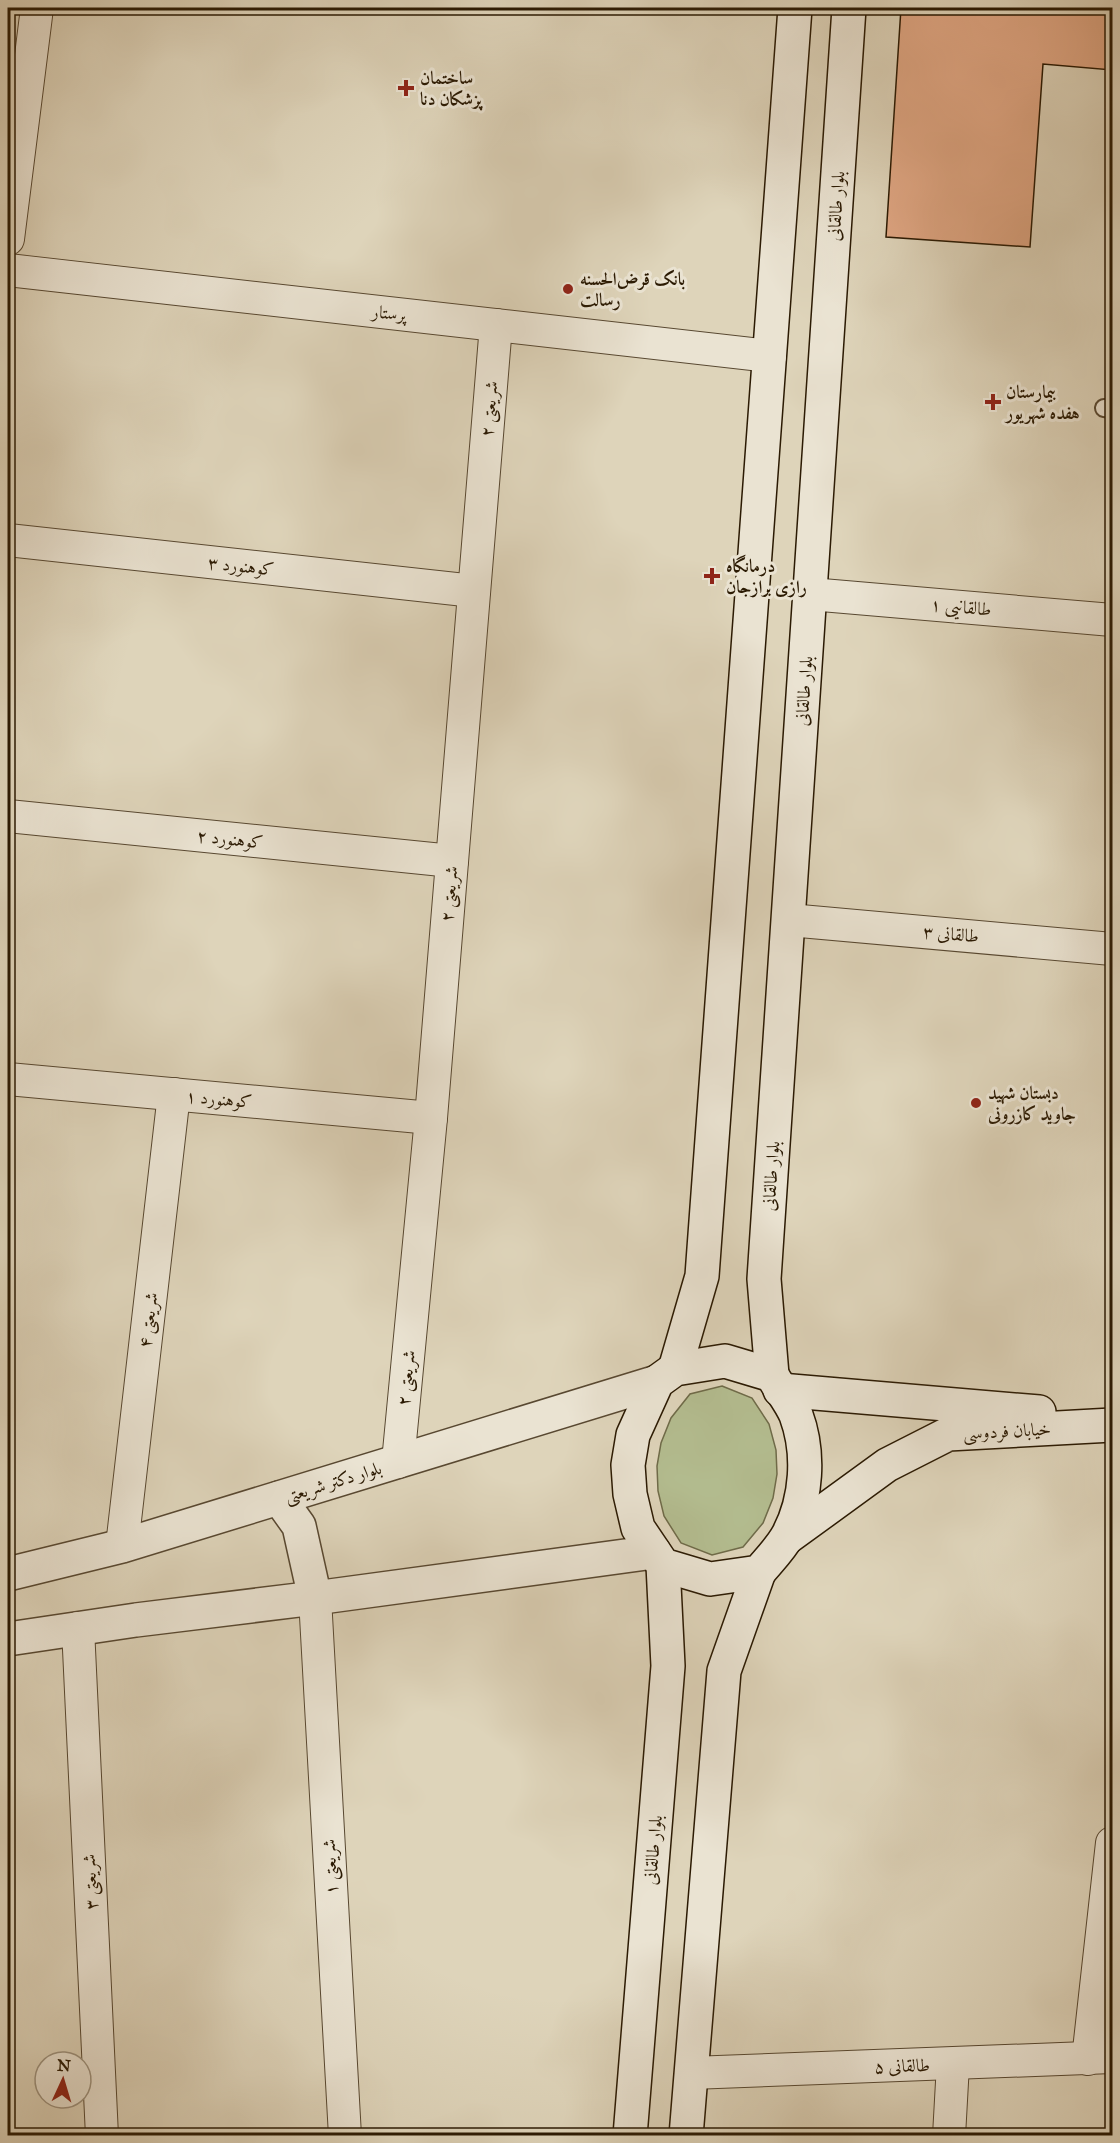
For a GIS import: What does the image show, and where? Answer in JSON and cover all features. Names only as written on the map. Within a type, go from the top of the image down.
[{"type":"main road","points":[[659,1559],[638,1527],[630,1494],[628,1465],[633,1436],[646,1404],[666,1376],[702,1276],[795,8]]},
{"type":"main road","name":"بلوار طالقانی","points":[[776,1382],[764,1279],[849,8]]},
{"type":"main road","points":[[666,1376],[725,1361],[776,1382],[795,1413],[804,1446],[805,1476],[800,1505],[788,1537],[759,1572],[724,1671],[686,2136]]},
{"type":"main road","name":"بلوار دکتر شریعتی","points":[[8,1574],[122,1546],[398,1462],[666,1376]]},
{"type":"main road","name":"خیابان فردوسی","points":[[776,1382],[1113,1419]]},
{"type":"main road","name":"خیابان فردوسی","points":[[788,1537],[887,1465],[948,1434],[1113,1425]]},
{"type":"main road","points":[[279,1498],[299,1526],[315,1599]]},
{"type":"main road","points":[[8,1639],[78,1628],[659,1559],[710,1579],[759,1572]]},
{"type":"main road","name":"بلوار طالقانی","points":[[630,2136],[668,1666],[659,1559]]},
{"type":"street","points":[[8,239],[16,110],[37,8]]},
{"type":"street","name":"پرستار","points":[[8,270],[770,356]]},
{"type":"street","name":"شریعتی ۲","points":[[398,1462],[431,1118],[496,325]]},
{"type":"street","name":"کوهنورد ۳","points":[[8,540],[474,591]]},
{"type":"street","name":"طالقانیی ۱","points":[[810,594],[1113,620]]},
{"type":"street","name":"کوهنورد ۲","points":[[8,816],[452,861]]},
{"type":"street","name":"طالقانی ۳","points":[[789,920],[1113,949]]},
{"type":"street","name":"کوهنورد ۱","points":[[8,1079],[431,1118]]},
{"type":"street","name":"شریعتی ۴","points":[[122,1546],[174,1095]]},
{"type":"street","name":"شریعتی ۱","points":[[315,1599],[345,2136]]},
{"type":"street","name":"شریعتی ۳","points":[[78,1628],[102,2136]]},
{"type":"street","points":[[1100,2058],[1113,1843]]},
{"type":"street","name":"طالقانی ۵","points":[[691,2073],[1100,2058]]},
{"type":"street","points":[[949,2136],[953,2064]]},
{"type":"green space","points":[[722,1386],[752,1398],[769,1424],[776,1450],[777,1474],[773,1498],[763,1523],[743,1547],[712,1555],[681,1543],[664,1516],[658,1491],[657,1466],[661,1443],[671,1418],[690,1394]]},
{"type":"building","points":[[901,8],[1112,8],[1112,70],[1043,64],[1030,247],[886,237]]},
{"type":"place","name":"ساختمان پزشکان دنا","points":[[406,88]]},
{"type":"place","name":"بانک قرض‌الحسنه رسالت","points":[[568,289]]},
{"type":"place","name":"بیمارستان هفده شهریور","points":[[993,402]]},
{"type":"place","name":"درمانگاه رازی برازجان","points":[[712,576]]},
{"type":"place","name":"دبستان شهید جاوید کازرونی","points":[[976,1103]]}]
